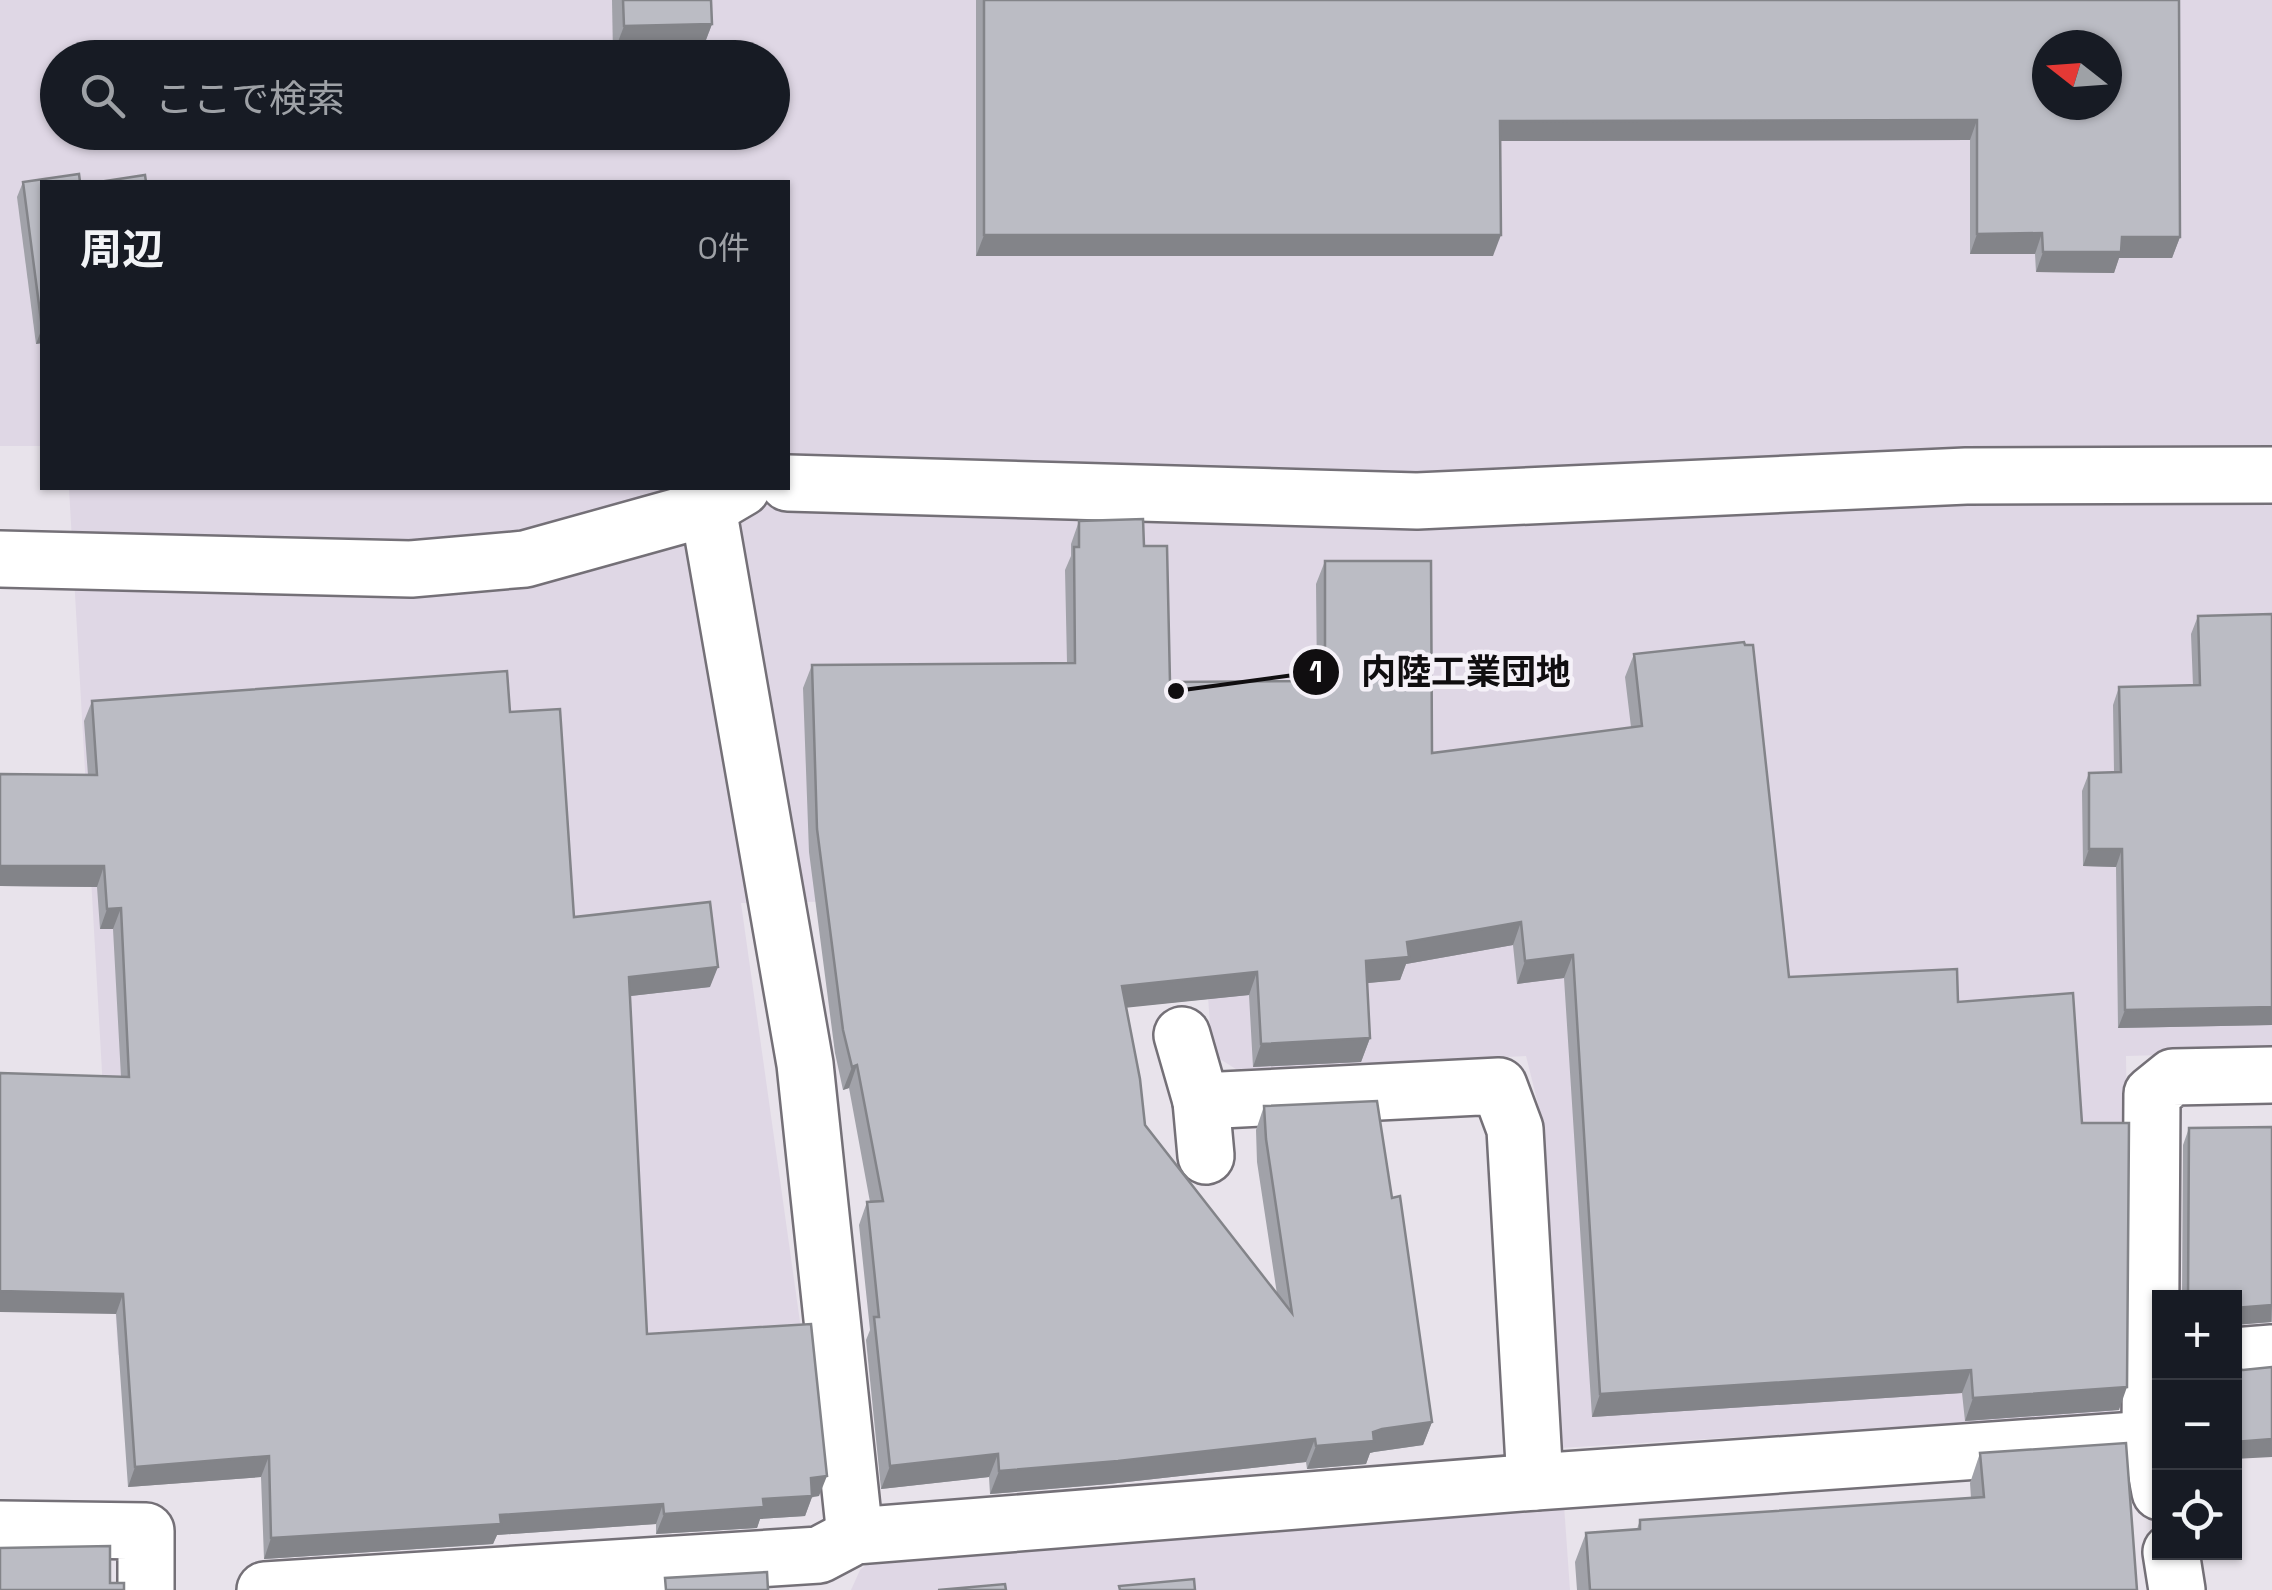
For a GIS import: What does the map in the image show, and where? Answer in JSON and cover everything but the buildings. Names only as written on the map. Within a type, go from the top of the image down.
[{"type":"street","points":[[790,483],[1417,501],[1966,476],[2272,475]]},
{"type":"street","points":[[0,559],[411,570],[526,559],[725,498],[805,1064],[832,1560]]},
{"type":"street","points":[[1182,1036],[1201,1100],[1206,1156]]},
{"type":"street","points":[[2154,1290],[2152,1094],[2174,1077],[2272,1075]]},
{"type":"street","points":[[1201,1100],[1499,1086],[1515,1128],[1535,1482]]},
{"type":"street","points":[[2242,1355],[2272,1353]]},
{"type":"street","points":[[2154,1380],[2150,1440],[2156,1470]]},
{"type":"street","points":[[265,1590],[832,1560],[1535,1482],[2150,1440]]},
{"type":"street","points":[[0,1528],[146,1531],[146,1590]]},
{"type":"street","points":[[2172,1560],[2178,1590]]},
{"type":"shaded area","points":[[0,0],[2272,0],[2272,1052],[2126,1056],[2131,1385],[2111,1414],[1560,1448],[1544,1128],[1526,1056],[1239,1071],[1212,1054],[1201,895],[741,903],[801,1329],[118,1355],[69,490],[790,490],[790,180],[40,180],[40,446],[0,446]]},
{"type":"shaded area","points":[[1563,1491],[1570,1590],[851,1590],[860,1570],[876,1557]]},
{"type":"place","name":"内陸工業団地","points":[[1176,691]]}]
